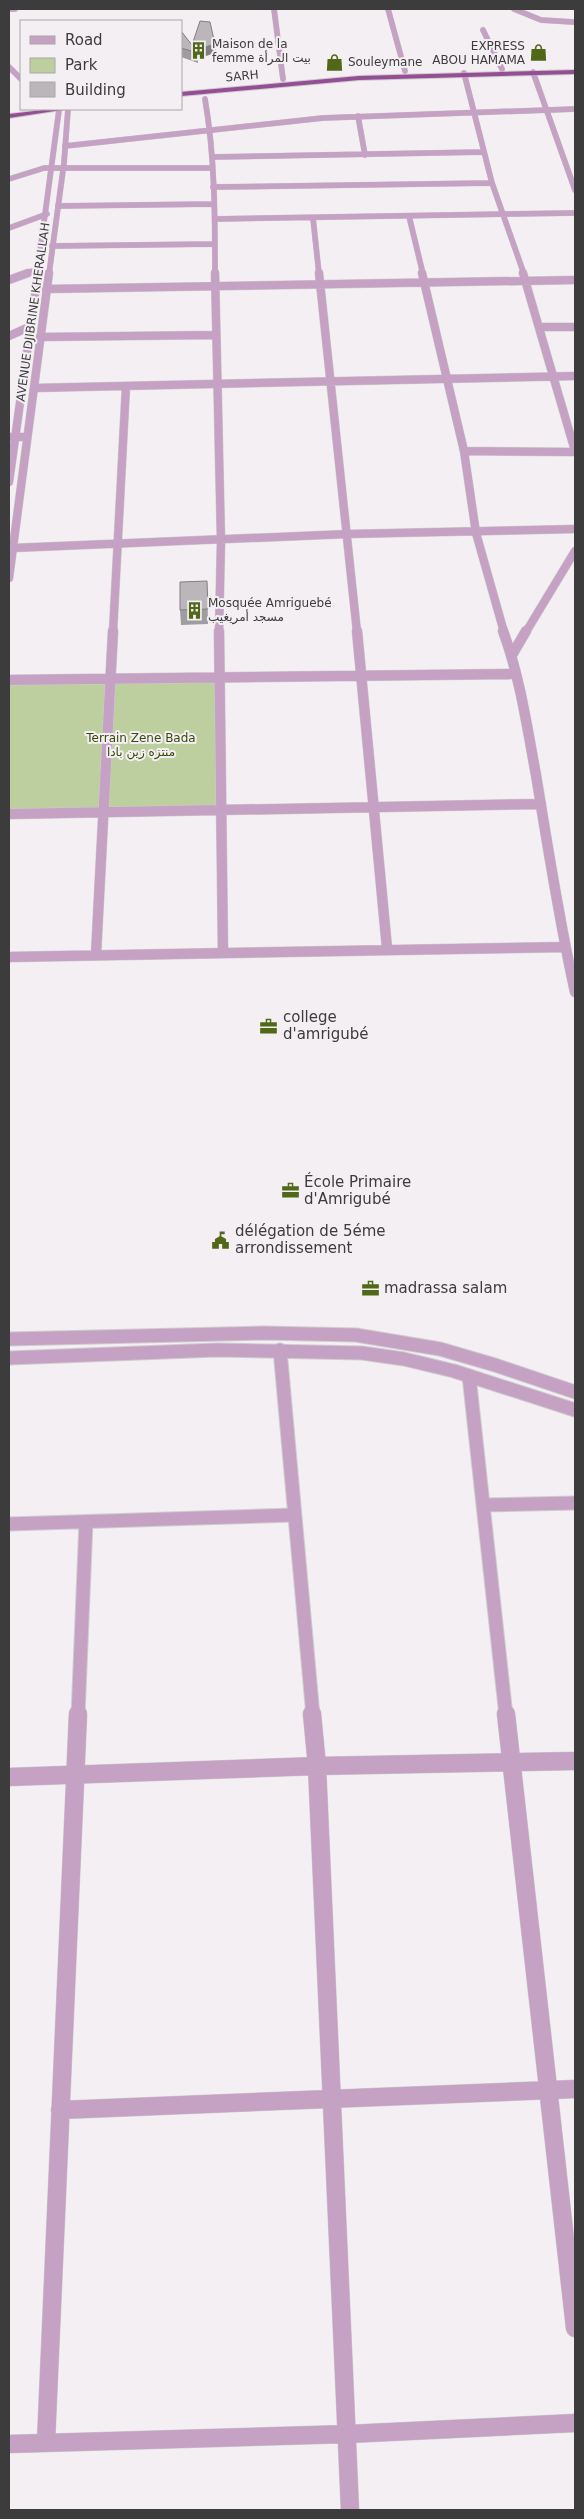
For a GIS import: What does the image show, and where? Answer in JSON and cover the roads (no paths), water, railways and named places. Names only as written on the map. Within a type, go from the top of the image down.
[{"type":"highway","name":"SARH","points":[[182,88],[405,71],[575,68]]},
{"type":"highway","name":"SARH","points":[[182,94],[324,80],[464,74],[575,72]]},
{"type":"highway","points":[[9,115],[30,110]]},
{"type":"highway","points":[[9,115],[55,110]]},
{"type":"street","points":[[9,9],[15,9]]},
{"type":"street","points":[[274,9],[283,79]]},
{"type":"street","points":[[388,9],[405,71]]},
{"type":"street","points":[[514,9],[541,20],[574,22]]},
{"type":"street","points":[[483,30],[502,68]]},
{"type":"street","points":[[9,67],[20,78]]},
{"type":"street","points":[[534,72],[575,190]]},
{"type":"street","points":[[464,74],[492,183],[526,281],[575,452],[464,451]]},
{"type":"street","points":[[205,99],[210,129],[215,219],[215,335],[218,384],[221,540],[218,677],[223,952]]},
{"type":"street","points":[[66,146],[126,141],[210,129],[358,116],[575,109]]},
{"type":"street","name":"AVENUE DJIBRINE KHERALLAH","points":[[9,578],[66,146],[64,110]]},
{"type":"street","name":"AVENUE DJIBRINE KHERALLAH","points":[[9,482],[12,437],[47,214],[52,168],[59,125],[64,110]]},
{"type":"street","points":[[358,116],[365,155]]},
{"type":"street","points":[[212,157],[484,152]]},
{"type":"street","points":[[9,179],[32,171],[52,168],[211,168]]},
{"type":"street","points":[[214,187],[492,183]]},
{"type":"street","points":[[58,206],[214,204]]},
{"type":"street","points":[[215,219],[575,213]]},
{"type":"street","points":[[9,228],[47,214]]},
{"type":"street","points":[[409,216],[464,451],[476,533],[499,619],[512,655],[514,674],[528,731],[565,946],[575,992]]},
{"type":"street","points":[[313,218],[329,382],[348,534],[387,948]]},
{"type":"street","points":[[52,246],[215,244]]},
{"type":"street","points":[[9,280],[38,269]]},
{"type":"street","points":[[46,289],[319,286],[424,282],[575,280]]},
{"type":"street","points":[[9,336],[29,327]]},
{"type":"street","points":[[539,327],[575,327]]},
{"type":"street","points":[[40,337],[215,335]]},
{"type":"street","points":[[34,388],[575,376]]},
{"type":"street","points":[[96,954],[109,678],[126,386]]},
{"type":"street","points":[[12,437],[27,437]]},
{"type":"street","points":[[13,548],[116,546],[348,534],[476,533],[575,529]]},
{"type":"street","points":[[512,655],[575,551]]},
{"type":"street","points":[[9,680],[361,674],[514,674]]},
{"type":"street","points":[[9,814],[541,804]]},
{"type":"street","points":[[9,957],[387,948],[565,946]]},
{"type":"street","points":[[9,1339],[286,1332],[357,1335],[399,1341],[440,1350],[518,1371],[575,1392]]},
{"type":"street","points":[[9,1358],[302,1349],[380,1356],[469,1376],[575,1410]]},
{"type":"street","points":[[280,1350],[317,1766],[350,2510]]},
{"type":"street","points":[[469,1376],[546,2090],[575,2328]]},
{"type":"street","points":[[483,1505],[575,1503]]},
{"type":"street","points":[[9,1524],[294,1516]]},
{"type":"street","points":[[46,2442],[77,1774],[86,1522]]},
{"type":"street","points":[[9,1777],[317,1766],[575,1761]]},
{"type":"street","points":[[60,2110],[333,2097],[575,2089]]},
{"type":"street","points":[[9,2444],[348,2434],[575,2423]]},
{"type":"place","name":"Maison de la femme بيت المرأة","points":[[198,51]]},
{"type":"place","name":"EXPRESS ABOU HAMAMA","points":[[539,53]]},
{"type":"place","name":"Souleymane","points":[[334,62]]},
{"type":"place","name":"Mosquée Amriguebé مسجد أمريغيب","points":[[194,610]]},
{"type":"place","name":"college d'amrigubé","points":[[269,1026]]},
{"type":"place","name":"École Primaire d'Amrigubé","points":[[290,1191]]},
{"type":"place","name":"délégation de 5éme arrondissement","points":[[221,1240]]},
{"type":"place","name":"madrassa salam","points":[[370,1288]]},
{"type":"park label","name":"Terrain Zene Bada منتزه زين بادا","points":[[141,745]]}]
